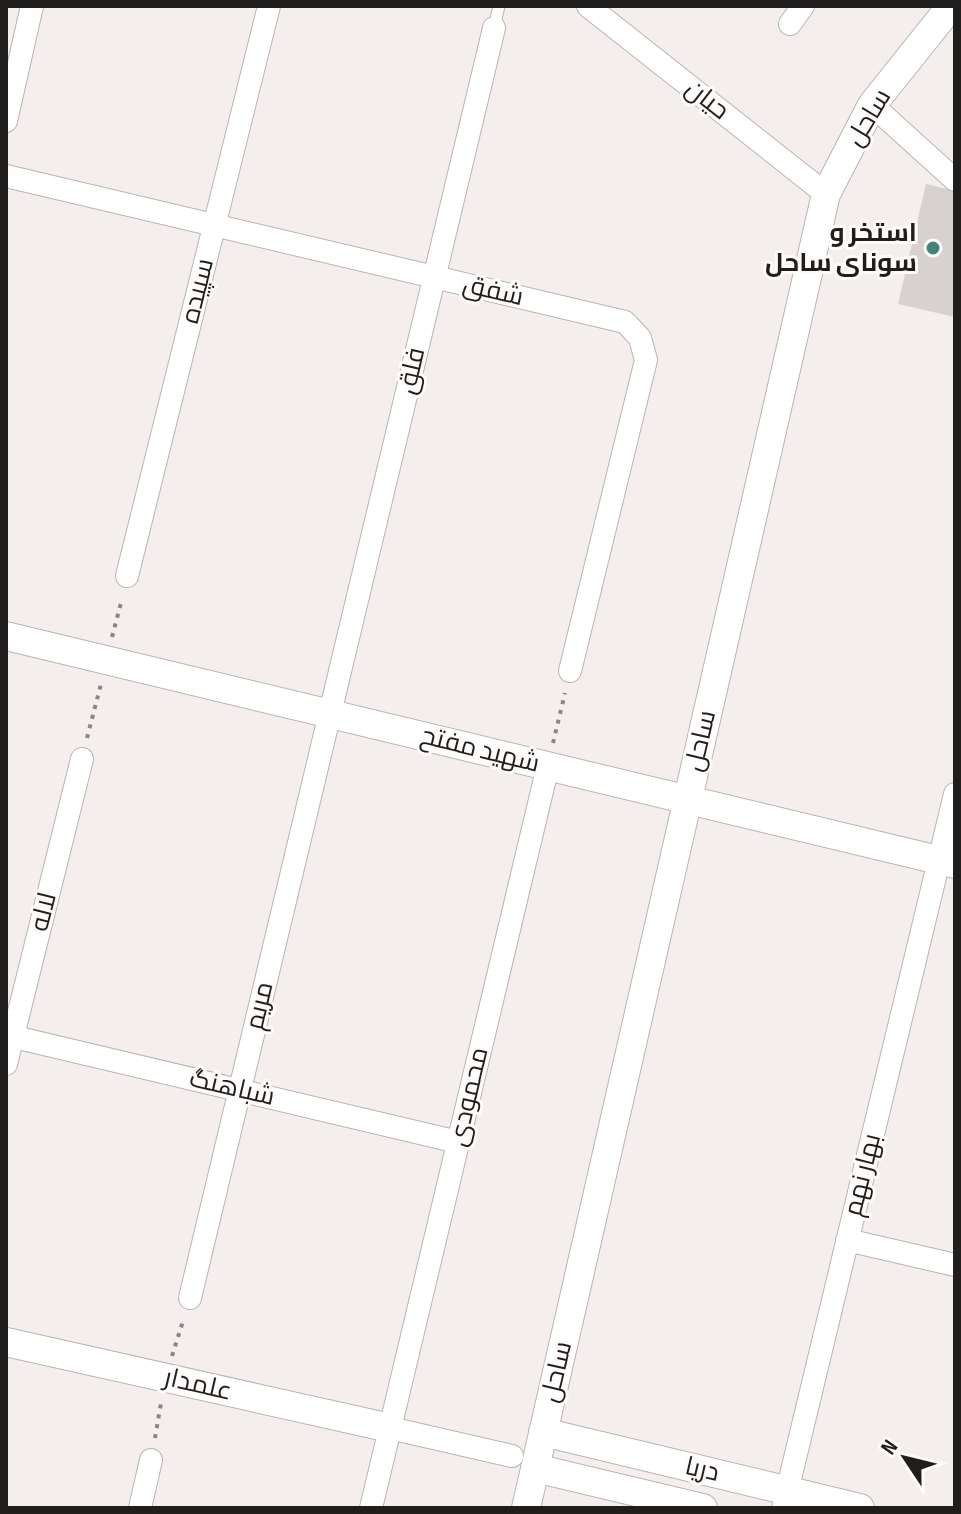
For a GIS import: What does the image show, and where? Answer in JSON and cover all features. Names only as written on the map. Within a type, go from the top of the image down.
[{"type":"street","points":[[6,121],[32,6]]},
{"type":"street","name":"سپیده","points":[[127,576],[269,6]]},
{"type":"street","name":"حیان","points":[[588,6],[826,194]]},
{"type":"street","name":"ساحل","points":[[526,1508],[524,1462],[543,1432],[826,194],[872,105],[951,6]]},
{"type":"street","name":"فلق","points":[[329,713],[497,17]]},
{"type":"street","points":[[872,105],[955,180]]},
{"type":"street","name":"شفق","points":[[6,176],[625,322],[640,338],[646,360],[570,671]]},
{"type":"street","name":"شهید مفتح","points":[[6,636],[947,862]]},
{"type":"street","name":"مریم","points":[[190,1298],[329,713]]},
{"type":"street","name":"لاله","points":[[6,1064],[9,1036],[82,759]]},
{"type":"street","name":"محمودی","points":[[371,1508],[548,766]]},
{"type":"street","name":"بهار نهم","points":[[785,1499],[847,1240],[947,862],[955,794]]},
{"type":"street","name":"شباهنگ","points":[[9,1036],[458,1142]]},
{"type":"street","points":[[847,1240],[955,1265]]},
{"type":"street","name":"علمدار","points":[[6,1342],[390,1428]]},
{"type":"street","points":[[390,1428],[524,1462]]},
{"type":"street","name":"دریا","points":[[543,1432],[785,1499],[860,1508]]},
{"type":"street","points":[[140,1508],[151,1460]]},
{"type":"street","name":"دریا","points":[[524,1462],[703,1508]]},
{"type":"path","points":[[548,766],[570,671]]},
{"type":"building","name":"استخر و سونای ساحل","points":[[926,184],[955,191],[955,317],[898,304]]},
{"type":"place","name":"استخر و سونای ساحل","points":[[933,248]]}]
